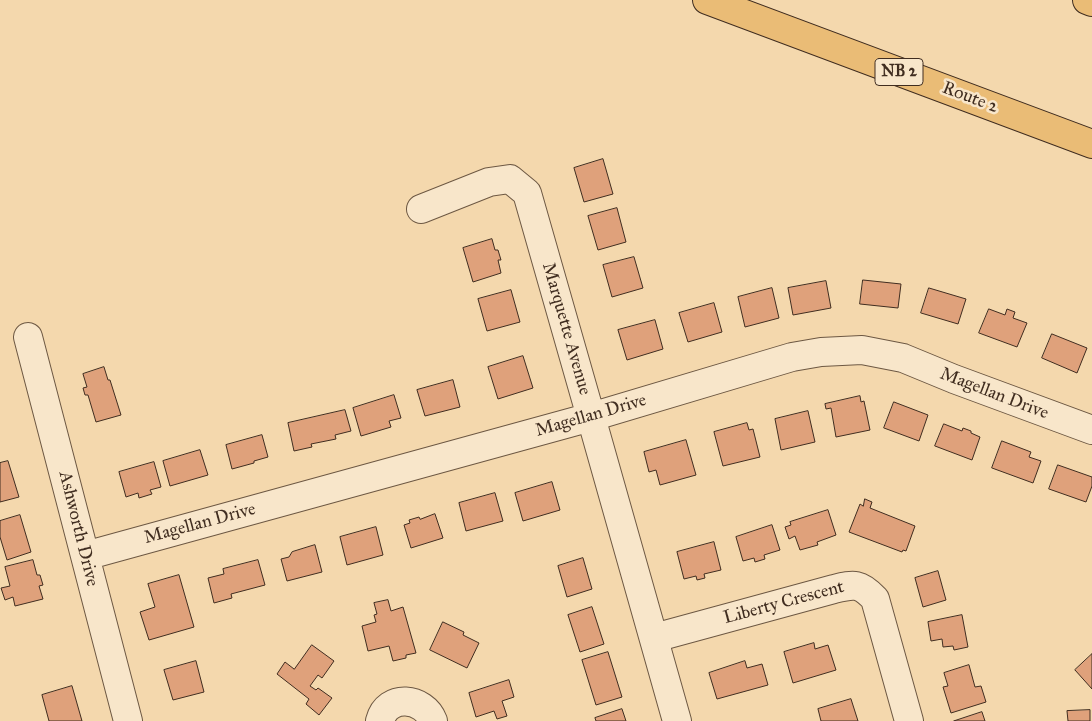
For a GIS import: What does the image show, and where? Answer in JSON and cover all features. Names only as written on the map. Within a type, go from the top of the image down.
[{"type":"highway","name":"Route 2","points":[[707,0],[1092,144]]},
{"type":"highway","points":[[1088,0],[1092,2]]},
{"type":"street","name":"Marquette Avenue","points":[[421,209],[489,182],[510,179],[527,193],[677,721]]},
{"type":"street","name":"Ashworth Drive","points":[[28,336],[128,721]]},
{"type":"street","name":"Magellan Drive","points":[[85,556],[592,417],[792,357],[821,352],[862,350],[903,358],[1092,430]]},
{"type":"street","name":"Liberty Crescent","points":[[654,638],[851,585],[866,589],[875,599],[909,721]]},
{"type":"street","points":[[380,721],[387,708],[394,702],[408,701],[421,706],[430,714],[433,721]]},
{"type":"building","points":[[603,159],[613,194],[584,202],[574,168]]},
{"type":"building","points":[[617,208],[626,242],[598,250],[588,216]]},
{"type":"building","points":[[492,239],[495,250],[498,250],[501,260],[498,260],[501,273],[473,282],[463,248]]},
{"type":"building","points":[[634,257],[643,288],[612,297],[603,265]]},
{"type":"building","points":[[863,280],[901,284],[898,308],[860,304]]},
{"type":"building","points":[[826,281],[831,308],[793,315],[788,288]]},
{"type":"building","points":[[772,288],[779,318],[745,327],[738,297]]},
{"type":"building","points":[[929,288],[966,299],[958,324],[921,313]]},
{"type":"building","points":[[511,290],[520,322],[487,331],[478,299]]},
{"type":"building","points":[[714,303],[722,332],[688,342],[679,313]]},
{"type":"building","points":[[989,309],[1005,315],[1007,309],[1015,312],[1013,318],[1027,323],[1017,347],[979,333]]},
{"type":"building","points":[[655,320],[663,349],[627,360],[618,330]]},
{"type":"building","points":[[1052,334],[1087,348],[1077,373],[1042,358]]},
{"type":"building","points":[[523,356],[533,388],[498,399],[488,367]]},
{"type":"building","points":[[104,367],[121,415],[96,422],[88,395],[85,395],[83,388],[87,387],[83,374]]},
{"type":"building","points":[[453,380],[460,407],[425,416],[417,390]]},
{"type":"building","points":[[394,395],[401,418],[389,421],[391,427],[361,436],[353,408]]},
{"type":"building","points":[[860,396],[861,402],[864,401],[870,430],[836,437],[831,408],[826,409],[825,404]]},
{"type":"building","points":[[894,402],[928,415],[919,441],[884,428]]},
{"type":"building","points":[[345,410],[351,431],[335,435],[336,439],[311,444],[312,447],[294,451],[288,423]]},
{"type":"building","points":[[808,411],[815,442],[781,450],[775,419]]},
{"type":"building","points":[[747,423],[749,430],[753,429],[760,457],[723,466],[714,432]]},
{"type":"building","points":[[944,424],[962,431],[963,428],[980,437],[972,460],[935,446]]},
{"type":"building","points":[[262,435],[268,457],[232,469],[226,445]]},
{"type":"building","points":[[686,440],[696,475],[660,485],[656,470],[649,472],[644,452]]},
{"type":"building","points":[[1002,441],[1031,452],[1029,457],[1041,461],[1033,483],[992,468]]},
{"type":"building","points":[[200,450],[208,475],[170,486],[163,461]]},
{"type":"building","points":[[8,461],[19,497],[0,502],[0,463]]},
{"type":"building","points":[[154,462],[161,487],[150,490],[152,494],[139,498],[138,493],[126,497],[119,472]]},
{"type":"building","points":[[1058,465],[1092,477],[1092,486],[1086,502],[1049,489]]},
{"type":"building","points":[[552,482],[560,510],[523,521],[515,493]]},
{"type":"building","points":[[495,493],[503,521],[466,531],[459,503]]},
{"type":"building","points":[[865,499],[872,502],[870,508],[915,526],[906,551],[903,550],[902,552],[849,532],[860,504],[863,506]]},
{"type":"building","points":[[828,510],[836,535],[817,542],[818,545],[800,550],[795,536],[789,539],[785,527],[791,525],[790,522]]},
{"type":"building","points":[[435,514],[443,538],[411,548],[404,525],[410,523],[409,520]]},
{"type":"building","points":[[20,515],[31,552],[7,560],[0,537],[0,521]]},
{"type":"building","points":[[772,525],[780,550],[764,555],[765,559],[755,562],[754,558],[743,561],[736,537]]},
{"type":"building","points":[[376,527],[383,555],[347,565],[340,537]]},
{"type":"building","points":[[714,542],[721,570],[704,574],[705,578],[697,580],[696,576],[684,579],[677,552]]},
{"type":"building","points":[[315,545],[322,572],[287,581],[281,559],[289,557],[292,552]]},
{"type":"building","points":[[583,558],[592,589],[567,597],[558,566]]},
{"type":"building","points":[[33,560],[37,575],[40,575],[43,585],[39,586],[43,599],[15,606],[13,597],[5,600],[1,588],[10,586],[5,567]]},
{"type":"building","points":[[258,560],[265,585],[231,594],[232,598],[214,603],[208,578],[224,574],[223,569]]},
{"type":"building","points":[[938,571],[946,600],[923,607],[915,578]]},
{"type":"building","points":[[179,575],[194,627],[149,640],[140,612],[155,607],[148,584]]},
{"type":"building","points":[[388,600],[391,611],[403,607],[416,653],[393,661],[389,646],[368,651],[362,626],[376,622],[374,615],[377,614],[374,603]]},
{"type":"building","points":[[592,607],[604,644],[580,652],[568,615]]},
{"type":"building","points":[[962,615],[968,647],[954,650],[953,646],[943,647],[942,639],[931,641],[928,622]]},
{"type":"building","points":[[443,622],[464,632],[463,635],[479,643],[467,668],[430,650]]},
{"type":"building","points":[[814,643],[815,649],[828,645],[836,670],[793,683],[784,652]]},
{"type":"building","points":[[312,645],[334,661],[322,678],[318,675],[310,686],[316,690],[318,688],[332,698],[319,715],[306,704],[309,699],[277,674],[285,662],[294,669]]},
{"type":"building","points":[[608,652],[622,697],[596,705],[582,660]]},
{"type":"building","points":[[1092,654],[1092,689],[1075,670]]},
{"type":"building","points":[[196,661],[204,692],[173,700],[164,670]]},
{"type":"building","points":[[745,661],[747,668],[762,664],[768,685],[717,699],[709,673]]},
{"type":"building","points":[[969,665],[975,687],[981,686],[986,702],[951,713],[943,687],[948,686],[944,673]]},
{"type":"building","points":[[509,680],[514,697],[502,701],[507,716],[497,719],[494,711],[476,717],[469,693]]},
{"type":"building","points":[[72,686],[82,721],[49,721],[42,695]]},
{"type":"building","points":[[851,699],[858,721],[821,721],[818,709]]},
{"type":"building","points":[[622,709],[626,721],[596,721],[595,718]]},
{"type":"building","points":[[1090,710],[1090,721],[1068,721],[1067,711]]},
{"type":"building","points":[[982,712],[985,721],[954,721]]}]
